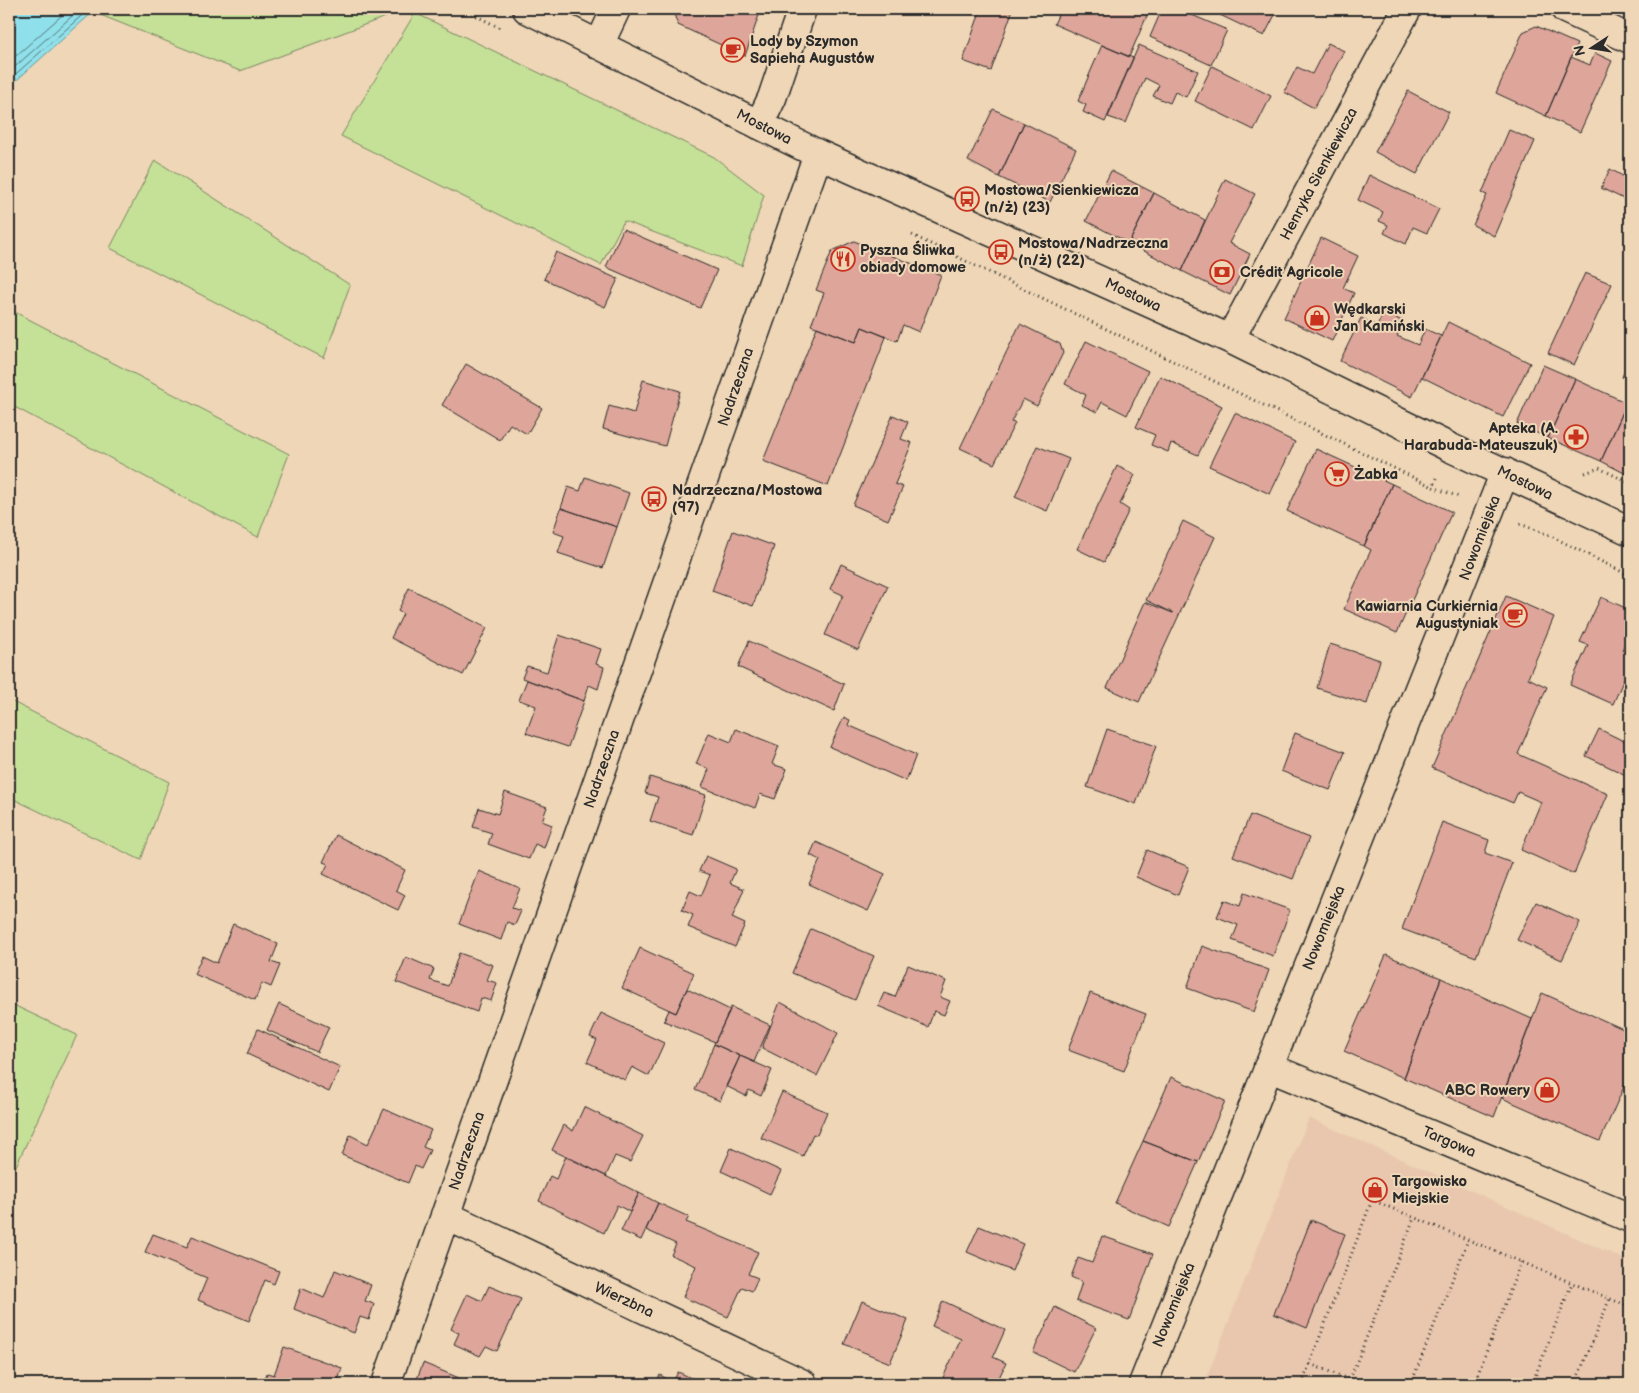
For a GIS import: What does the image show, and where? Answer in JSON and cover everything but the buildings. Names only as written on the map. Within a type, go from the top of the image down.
[{"type":"street","name":"Mostowa","points":[[527,9],[818,154],[1230,339],[1384,416],[1566,502],[1630,530]]},
{"type":"street","points":[[599,45],[616,9]]},
{"type":"street","points":[[759,125],[772,98],[802,9]]},
{"type":"street","name":"Henryka Sienkiewicza","points":[[1230,339],[1407,9]]},
{"type":"street","points":[[1565,9],[1630,39]]},
{"type":"street","name":"Nadrzeczna","points":[[386,1384],[818,154]]},
{"type":"street","name":"Nowomiejska","points":[[1143,1384],[1505,472]]},
{"type":"street","name":"Targowa","points":[[1268,1067],[1630,1218]]},
{"type":"street","name":"Wierzbna","points":[[445,1215],[803,1384]]},
{"type":"path","points":[[1512,528],[1518,523],[1548,535],[1630,576]]},
{"type":"path","points":[[1302,1384],[1372,1200],[1630,1307]]},
{"type":"path","points":[[1348,1384],[1414,1218]]},
{"type":"path","points":[[1411,1384],[1468,1240]]},
{"type":"path","points":[[1474,1384],[1521,1262]]},
{"type":"path","points":[[1532,1384],[1572,1283]]},
{"type":"path","points":[[1575,1384],[1610,1298]]},
{"type":"path","points":[[1310,1364],[1361,1384]]},
{"type":"shaded area","name":"Targowisko Miejskie","points":[[1309,1118],[1630,1262],[1630,1384],[1204,1384]]},
{"type":"green space","points":[[94,9],[399,9],[399,12],[240,71],[93,12]]},
{"type":"green space","points":[[415,13],[714,157],[764,195],[742,266],[624,221],[601,265],[341,136]]},
{"type":"green space","points":[[155,160],[350,285],[324,358],[110,248]]},
{"type":"green space","points":[[9,309],[289,454],[258,537],[9,404]]},
{"type":"green space","points":[[9,700],[169,782],[141,860],[9,797]]},
{"type":"green space","points":[[9,1003],[77,1035],[9,1181]]},
{"type":"water","points":[[9,9],[94,9],[93,12],[9,87]]},
{"type":"place","name":"Lody by Szymon Sapieha Augustów","points":[[733,50]]},
{"type":"place","name":"Mostowa/Sienkiewicza (n/ż) (23)","points":[[967,199]]},
{"type":"place","name":"Mostowa/Nadrzeczna (n/ż) (22)","points":[[1001,252]]},
{"type":"place","name":"Pyszna Śliwka obiady domowe","points":[[843,259]]},
{"type":"place","name":"Crédit Agricole","points":[[1222,272]]},
{"type":"place","name":"Wędkarski Jan Kamiński","points":[[1317,318]]},
{"type":"place","name":"Apteka (A. Harabuda-Mateuszuk)","points":[[1576,437]]},
{"type":"place","name":"Żabka","points":[[1337,474]]},
{"type":"place","name":"Nadrzeczna/Mostowa (97)","points":[[654,499]]},
{"type":"place","name":"Kawiarnia Curkiernia Augustyniak","points":[[1515,615]]},
{"type":"place","name":"ABC Rowery","points":[[1547,1090]]},
{"type":"place","name":"Targowisko Miejskie","points":[[1375,1190]]}]
